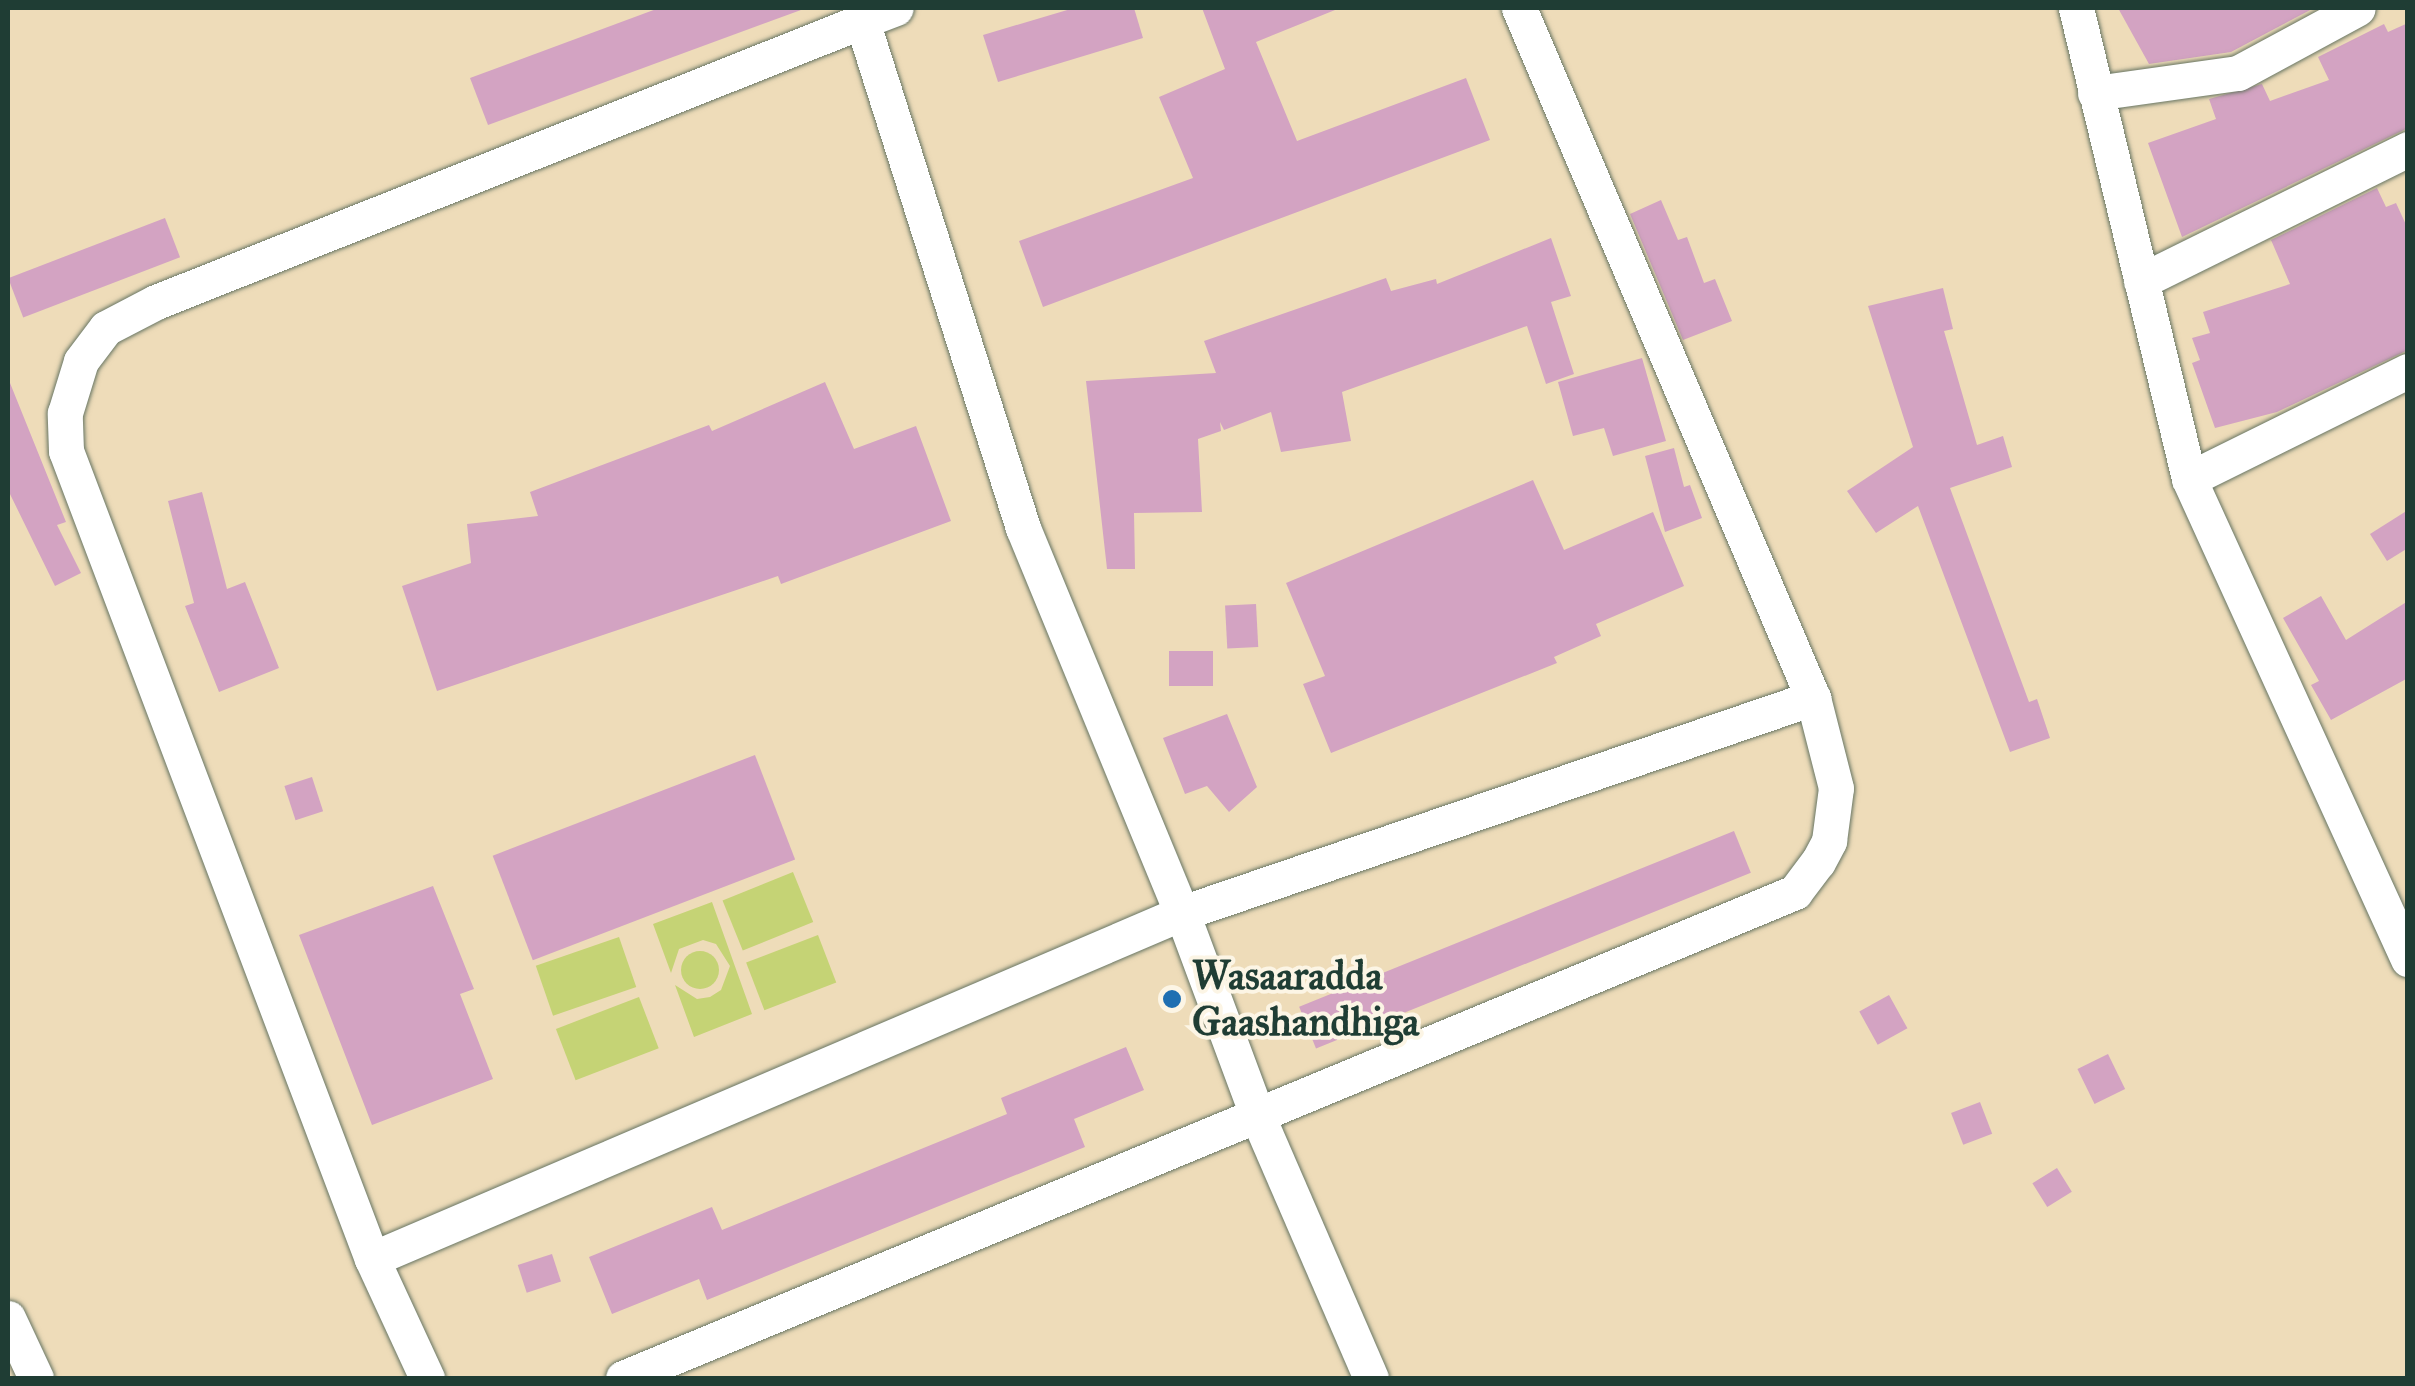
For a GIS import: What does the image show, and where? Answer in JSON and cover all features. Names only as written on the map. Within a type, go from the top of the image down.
[{"type":"street","points":[[427,1378],[372,1259],[66,451],[65,413],[81,361],[106,328],[156,302],[896,8]]},
{"type":"street","points":[[623,1378],[1795,892],[1829,841],[1836,788],[1813,698],[1519,8]]},
{"type":"street","points":[[2076,8],[2189,479],[2408,958]]},
{"type":"street","points":[[2095,93],[2238,74],[2358,8]]},
{"type":"street","points":[[862,22],[1023,528],[1182,914],[1258,1117],[1371,1378]]},
{"type":"street","points":[[2141,281],[2408,149]]},
{"type":"street","points":[[2189,479],[2329,415],[2408,370]]},
{"type":"street","points":[[372,1259],[1182,914],[1813,698]]},
{"type":"street","points":[[8,1318],[36,1378]]},
{"type":"green space","points":[[793,872],[813,922],[743,951],[723,900]]},
{"type":"green space","points":[[712,902],[752,1014],[694,1037],[675,985],[697,999],[710,997],[721,990],[730,966],[716,944],[703,940],[679,949],[671,973],[653,924]]},
{"type":"green space","points":[[818,935],[836,983],[764,1010],[746,963]]},
{"type":"green space","points":[[619,937],[636,987],[553,1016],[536,966]]},
{"type":"green space","points":[[700,951],[714,956],[719,970],[714,984],[700,989],[686,984],[681,970],[686,956]]},
{"type":"green space","points":[[639,997],[659,1048],[576,1080],[556,1029]]},
{"type":"building","points":[[659,8],[801,10],[488,125],[470,78]]},
{"type":"building","points":[[1074,8],[1134,8],[1143,38],[998,82],[983,35]]},
{"type":"building","points":[[1202,8],[1340,8],[1256,42],[1297,141],[1466,78],[1490,140],[1043,307],[1019,241],[1193,178],[1159,97],[1225,69]]},
{"type":"building","points":[[2118,8],[2314,8],[2231,52],[2149,64]]},
{"type":"building","points":[[2408,23],[2408,128],[2182,237],[2148,143],[2216,119],[2209,99],[2262,84],[2270,101],[2329,80],[2318,57],[2384,24],[2388,32]]},
{"type":"building","points":[[2377,188],[2386,207],[2396,203],[2408,229],[2408,350],[2277,412],[2215,428],[2192,363],[2200,360],[2192,338],[2210,333],[2203,312],[2290,284],[2271,240]]},
{"type":"building","points":[[1661,200],[1678,240],[1687,237],[1704,283],[1715,279],[1732,321],[1683,340],[1630,214]]},
{"type":"building","points":[[165,218],[180,257],[23,317],[8,278]]},
{"type":"building","points":[[1551,238],[1571,296],[1551,302],[1574,374],[1546,384],[1527,326],[1342,392],[1351,441],[1281,452],[1271,412],[1224,430],[1220,422],[1221,431],[1198,439],[1202,512],[1134,513],[1135,569],[1107,569],[1086,381],[1216,373],[1204,341],[1386,278],[1391,291],[1436,279],[1437,284]]},
{"type":"building","points":[[1943,288],[1953,329],[1944,331],[1977,445],[2003,436],[2012,467],[1950,488],[2029,702],[2037,699],[2050,738],[2010,752],[1918,506],[1876,533],[1847,491],[1913,447],[1868,306]]},
{"type":"building","points":[[1642,358],[1666,441],[1613,456],[1604,428],[1573,436],[1558,382]]},
{"type":"building","points":[[8,378],[66,522],[57,525],[81,573],[55,586],[8,490]]},
{"type":"building","points":[[825,382],[854,449],[916,426],[951,521],[781,584],[778,576],[437,691],[402,586],[471,563],[467,524],[538,516],[530,492],[709,425],[712,431]]},
{"type":"building","points":[[1674,448],[1684,487],[1690,485],[1702,518],[1665,532],[1645,456]]},
{"type":"building","points":[[1533,480],[1564,550],[1653,512],[1684,586],[1596,624],[1601,636],[1554,657],[1557,663],[1331,753],[1303,684],[1325,676],[1286,583]]},
{"type":"building","points":[[202,492],[227,589],[245,582],[279,668],[219,692],[185,606],[194,603],[168,501]]},
{"type":"building","points":[[2408,510],[2408,548],[2387,561],[2370,534]]},
{"type":"building","points":[[2321,596],[2346,640],[2408,601],[2408,678],[2331,720],[2311,685],[2319,681],[2283,618]]},
{"type":"building","points":[[1256,604],[1258,647],[1227,649],[1225,606]]},
{"type":"building","points":[[1169,651],[1213,651],[1213,686],[1169,686]]},
{"type":"building","points":[[1227,714],[1257,787],[1229,812],[1207,786],[1185,794],[1163,738]]},
{"type":"building","points":[[755,755],[795,860],[533,960],[493,856]]},
{"type":"building","points":[[312,777],[323,811],[296,820],[284,786]]},
{"type":"building","points":[[1734,831],[1751,873],[1316,1048],[1299,1007]]},
{"type":"building","points":[[433,886],[474,989],[460,994],[493,1079],[372,1125],[299,935]]},
{"type":"building","points":[[1889,995],[1907,1028],[1878,1045],[1859,1011]]},
{"type":"building","points":[[1126,1047],[1144,1090],[1074,1119],[1085,1147],[707,1300],[699,1279],[612,1314],[589,1257],[712,1207],[722,1230],[1007,1114],[1001,1098]]},
{"type":"building","points":[[2108,1054],[2125,1089],[2095,1104],[2077,1069]]},
{"type":"building","points":[[1980,1102],[1992,1134],[1963,1145],[1951,1113]]},
{"type":"building","points":[[2057,1168],[2072,1192],[2047,1207],[2032,1183]]},
{"type":"building","points":[[552,1254],[561,1282],[527,1293],[518,1265]]},
{"type":"place","name":"Wasaaradda Gaashandhiga","points":[[1172,999]]}]
